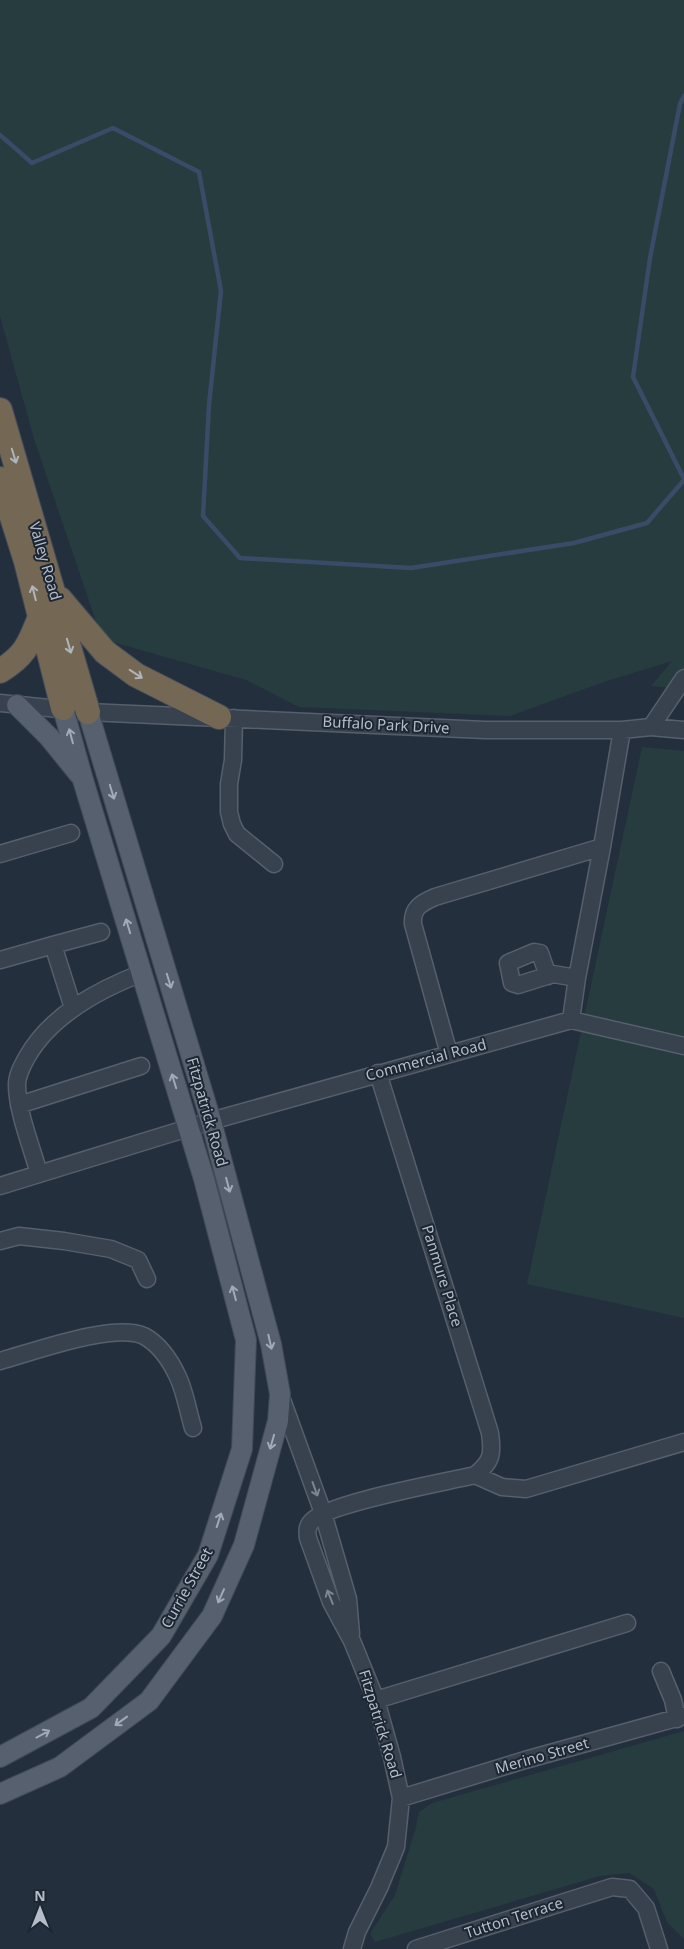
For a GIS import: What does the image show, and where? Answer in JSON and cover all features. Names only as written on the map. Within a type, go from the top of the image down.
[{"type":"highway","name":"Valley Road","points":[[0,410],[88,712]]},
{"type":"highway","name":"Valley Road","points":[[0,479],[26,561],[63,708]]},
{"type":"highway","points":[[53,590],[105,652],[113,658],[136,675],[226,718]]},
{"type":"highway","points":[[0,671],[16,661],[29,645],[40,616]]},
{"type":"main road","points":[[8,704],[49,737],[83,780]]},
{"type":"main road","name":"Fitzpatrick Road","points":[[63,708],[204,1179],[246,1340]]},
{"type":"main road","name":"Fitzpatrick Road","points":[[88,712],[211,1121],[271,1344],[280,1394]]},
{"type":"main road","name":"Currie Street","points":[[0,1757],[91,1708],[161,1636],[166,1628],[208,1556],[242,1449],[246,1340]]},
{"type":"main road","name":"Currie Street","points":[[0,1794],[60,1766],[149,1701],[212,1616],[244,1545],[278,1421],[280,1394]]},
{"type":"street","points":[[651,728],[684,678]]},
{"type":"street","name":"Buffalo Park Drive","points":[[8,704],[88,712],[485,730],[622,730],[651,728],[684,730]]},
{"type":"street","points":[[226,718],[233,760],[229,793],[230,818],[238,834],[274,864]]},
{"type":"street","points":[[622,730],[571,1020],[684,1046]]},
{"type":"street","points":[[0,854],[71,833]]},
{"type":"street","points":[[449,1054],[413,924],[415,910],[421,904],[435,897],[602,847]]},
{"type":"street","points":[[0,960],[101,932]]},
{"type":"street","points":[[53,945],[72,1008]]},
{"type":"street","points":[[39,1174],[20,1106],[17,1084],[20,1069],[33,1046],[72,1008],[117,983],[142,973]]},
{"type":"street","points":[[548,976],[557,974],[577,978]]},
{"type":"street","name":"Commercial Road","points":[[0,1186],[211,1121],[571,1020]]},
{"type":"street","points":[[20,1106],[142,1066]]},
{"type":"street","name":"Panmure Place","points":[[378,1073],[490,1433],[493,1451],[485,1467],[475,1475]]},
{"type":"street","points":[[0,1241],[19,1236],[111,1248],[138,1260],[147,1279]]},
{"type":"street","points":[[0,1361],[108,1332],[133,1332],[139,1334],[155,1343],[168,1359],[178,1377],[193,1428]]},
{"type":"street","name":"Fitzpatrick Road","points":[[280,1394],[323,1512],[348,1599],[352,1641]]},
{"type":"street","points":[[323,1512],[355,1502],[475,1475],[502,1487],[526,1489],[684,1442]]},
{"type":"street","name":"Fitzpatrick Road","points":[[323,1512],[312,1520],[307,1530],[308,1538],[331,1602],[352,1641],[376,1700],[392,1758],[400,1798],[396,1847],[379,1888],[356,1932],[352,1949]]},
{"type":"street","points":[[376,1700],[627,1623]]},
{"type":"street","points":[[662,1671],[681,1718]]},
{"type":"street","name":"Merino Street","points":[[400,1798],[525,1760],[681,1718]]},
{"type":"street","name":"Tutton Terrace","points":[[416,1949],[612,1887],[630,1890],[646,1908],[659,1949]]},
{"type":"green space","points":[[0,0],[684,0],[684,689],[651,686],[672,661],[601,683],[510,716],[299,707],[246,680],[102,639],[34,439],[0,316]]},
{"type":"green space","points":[[642,747],[684,751],[684,1318],[527,1284]]},
{"type":"green space","points":[[684,1731],[684,1939],[667,1922],[654,1889],[629,1873],[600,1876],[375,1942],[370,1934],[395,1895],[419,1812],[432,1803]]},
{"type":"waterway","points":[[684,96],[680,104],[650,258],[633,377],[684,479]]},
{"type":"waterway","points":[[0,135],[32,163],[113,128],[199,172],[221,291],[209,405],[203,516],[240,558],[411,568],[574,543],[647,523],[684,480]]}]
